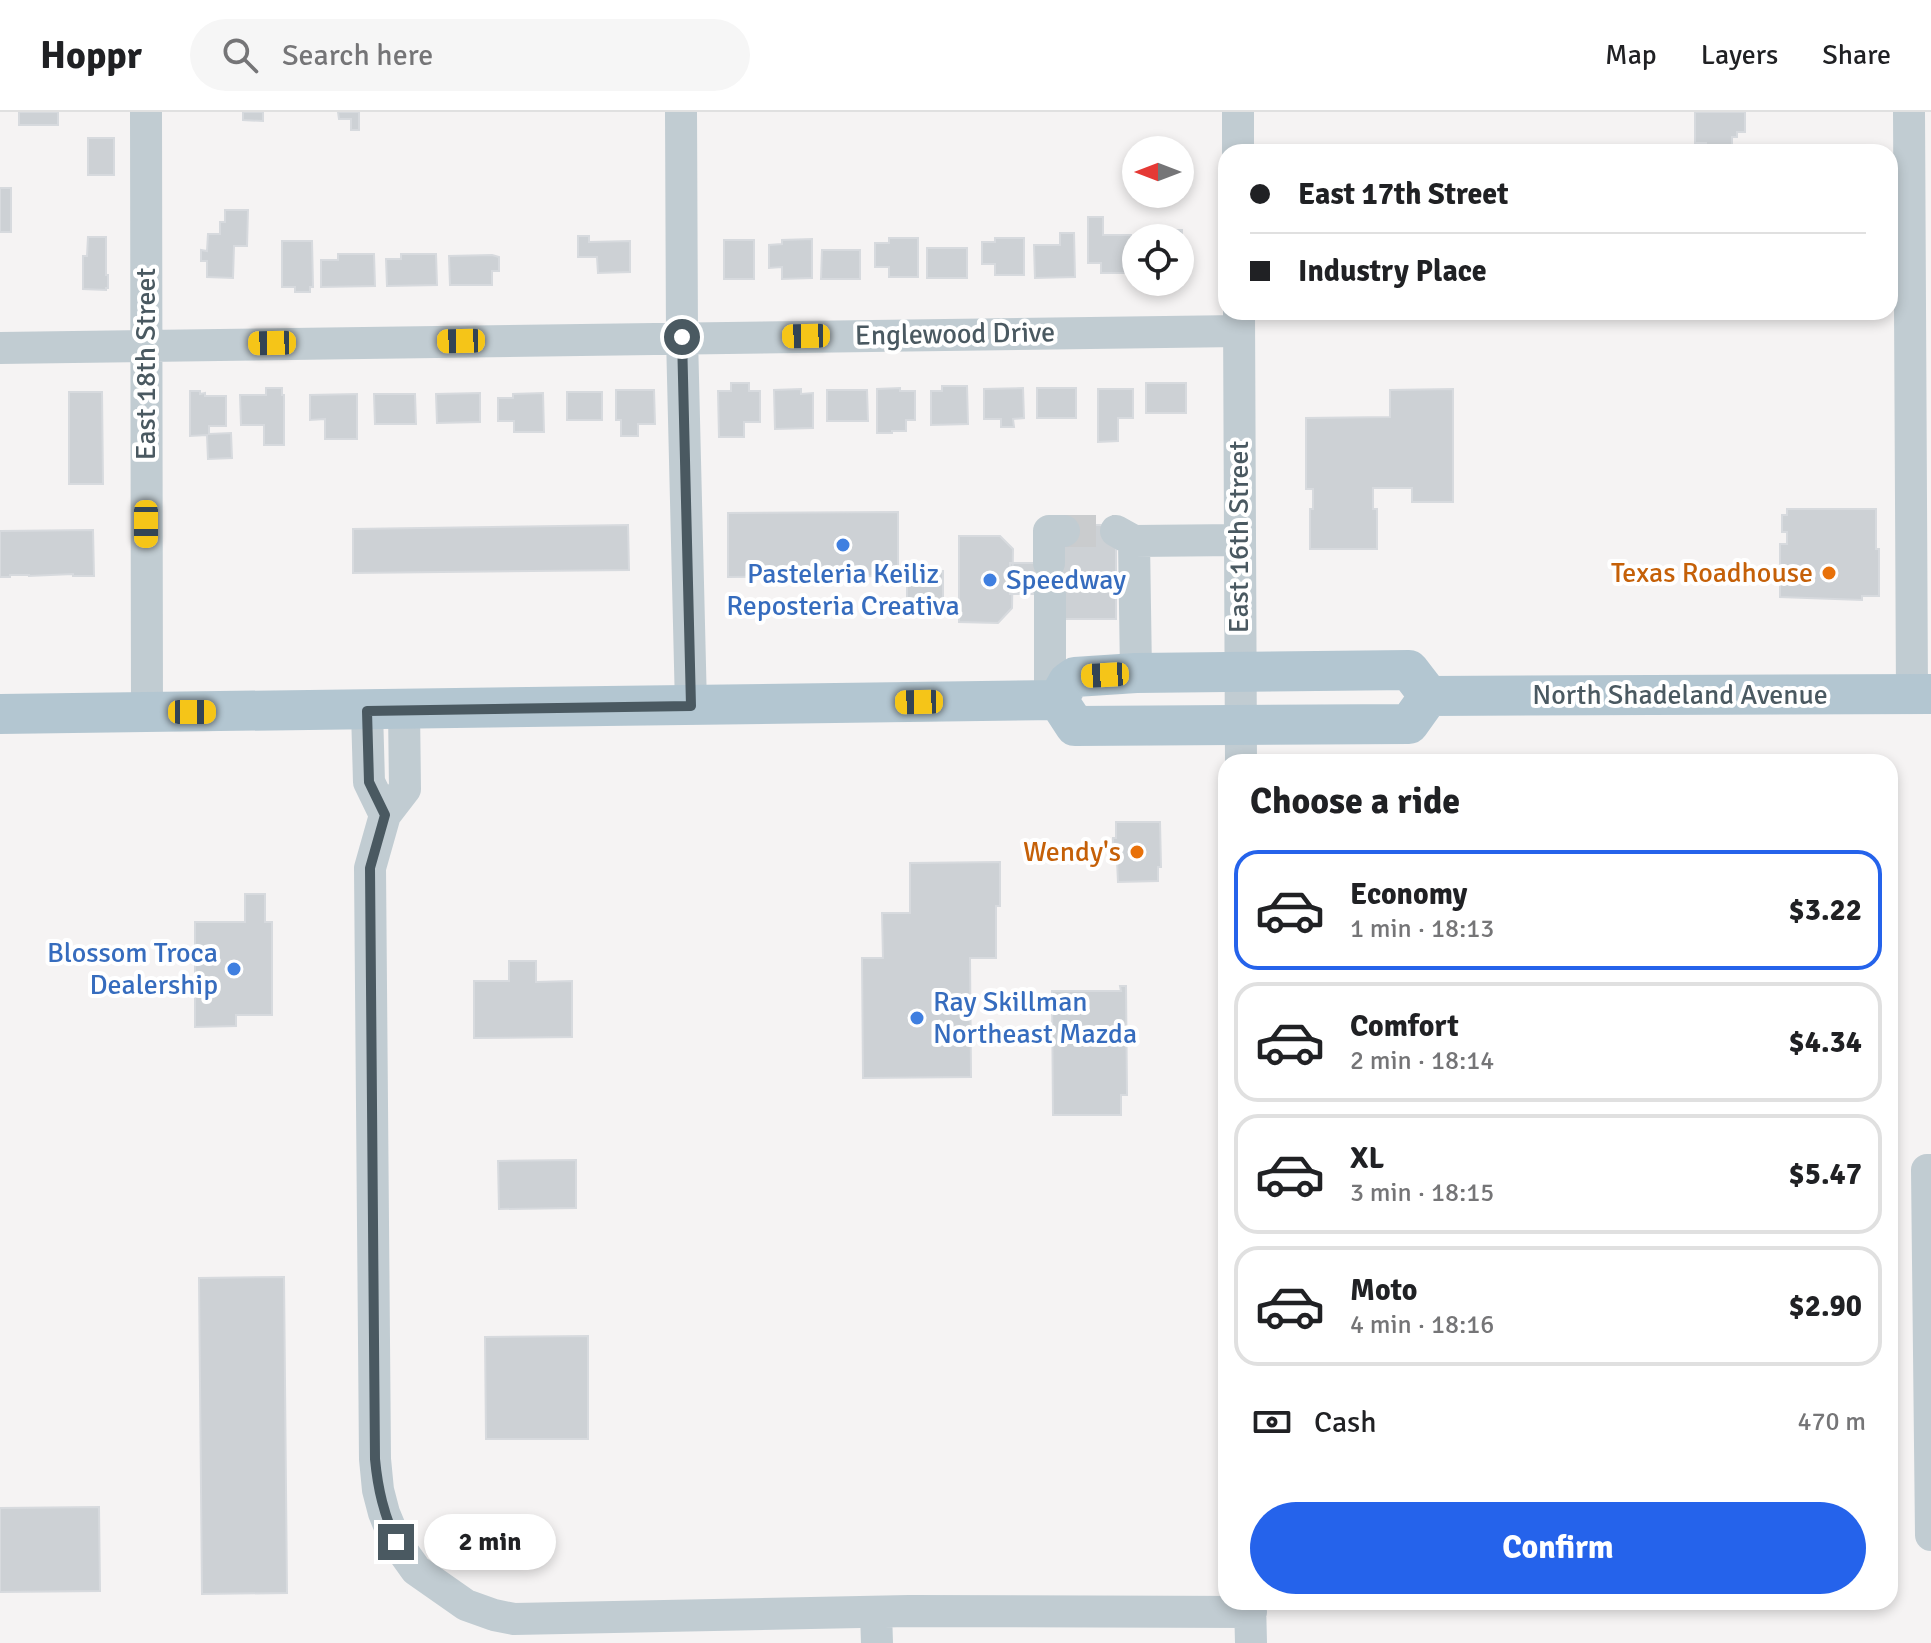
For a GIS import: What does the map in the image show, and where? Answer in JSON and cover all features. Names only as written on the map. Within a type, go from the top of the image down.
[{"type":"main road","points":[[1409,670],[1429,696],[1409,724],[1240,744],[1075,726],[1054,701],[1075,677],[1136,673],[1409,670]]},
{"type":"main road","name":"North Shadeland Avenue","points":[[1429,696],[1922,694]]},
{"type":"main road","points":[[0,714],[1054,701]]},
{"type":"street","name":"East 18th Street","points":[[146,112],[147,713]]},
{"type":"street","points":[[681,112],[682,337],[691,706]]},
{"type":"street","points":[[1238,112],[1238,144]]},
{"type":"street","points":[[1909,112],[1922,694]]},
{"type":"street","name":"Englewood Drive","points":[[0,348],[682,337],[1239,322]]},
{"type":"street","name":"East 16th Street","points":[[1239,322],[1240,744]]},
{"type":"street","points":[[1054,701],[1049,531],[1064,531]]},
{"type":"street","points":[[1136,673],[1125,536],[1239,540]]},
{"type":"street","points":[[385,710],[369,782],[385,815],[370,868],[375,1459],[384,1513],[396,1542],[416,1570],[466,1605],[514,1619],[876,1627],[1251,1619]]},
{"type":"street","points":[[1931,1170],[1927,1170],[1931,1535]]},
{"type":"building","points":[[19,112],[58,112],[58,125],[19,125]]},
{"type":"building","points":[[243,112],[263,112],[263,121],[243,120]]},
{"type":"building","points":[[338,112],[359,112],[359,130],[351,130],[351,119],[339,119]]},
{"type":"building","points":[[1695,112],[1745,112],[1745,132],[1737,132],[1737,137],[1732,137],[1732,144],[1695,143]]},
{"type":"building","points":[[88,138],[114,138],[114,175],[88,175]]},
{"type":"building","points":[[0,188],[11,188],[11,232],[0,232]]},
{"type":"building","points":[[225,210],[248,210],[247,246],[234,246],[233,278],[207,277],[207,261],[201,261],[201,250],[207,251],[208,234],[220,234],[220,222],[225,222]]},
{"type":"building","points":[[1088,217],[1103,217],[1103,235],[1122,235],[1122,273],[1101,273],[1101,263],[1088,263]]},
{"type":"building","points":[[1060,233],[1074,233],[1075,277],[1035,278],[1034,245],[1060,245]]},
{"type":"building","points":[[578,236],[589,236],[589,242],[630,241],[630,272],[598,273],[597,257],[578,257]]},
{"type":"building","points":[[88,237],[106,237],[106,290],[83,289],[83,256],[87,256]]},
{"type":"building","points":[[889,238],[918,238],[918,277],[889,277],[889,267],[875,267],[875,243],[889,243]]},
{"type":"building","points":[[995,238],[1024,238],[1024,275],[995,275],[995,264],[982,264],[982,242],[995,242]]},
{"type":"building","points":[[812,239],[812,278],[782,279],[782,267],[769,268],[769,245],[782,244],[782,240]]},
{"type":"building","points":[[724,240],[754,240],[754,279],[724,279]]},
{"type":"building","points":[[282,241],[312,241],[313,287],[310,287],[310,292],[295,292],[295,287],[282,287]]},
{"type":"building","points":[[927,248],[967,248],[967,278],[927,278]]},
{"type":"building","points":[[822,250],[860,250],[860,279],[821,279]]},
{"type":"building","points":[[338,254],[374,254],[375,286],[321,287],[321,260],[338,260]]},
{"type":"building","points":[[401,254],[436,254],[437,285],[387,286],[386,259],[401,259]]},
{"type":"building","points":[[449,256],[499,257],[499,271],[492,271],[492,285],[450,285]]},
{"type":"building","points":[[731,383],[749,383],[749,391],[760,391],[760,422],[744,422],[744,437],[719,437],[718,391],[731,391]]},
{"type":"building","points":[[1146,383],[1186,383],[1186,413],[1146,413]]},
{"type":"building","points":[[942,386],[967,386],[968,424],[931,425],[931,391],[942,391]]},
{"type":"building","points":[[266,388],[282,388],[284,445],[264,445],[264,425],[241,425],[240,395],[266,395]]},
{"type":"building","points":[[900,388],[900,391],[915,391],[915,420],[906,420],[906,431],[877,433],[877,389]]},
{"type":"building","points":[[1023,388],[1024,418],[1013,419],[1014,427],[1001,427],[1001,419],[984,419],[984,389]]},
{"type":"building","points":[[1037,388],[1076,388],[1076,418],[1037,418]]},
{"type":"building","points":[[801,389],[801,394],[813,393],[813,428],[775,429],[774,390]]},
{"type":"building","points":[[1098,389],[1133,389],[1133,418],[1118,418],[1118,441],[1098,442]]},
{"type":"building","points":[[1453,389],[1453,502],[1412,502],[1412,488],[1373,488],[1373,509],[1377,509],[1377,549],[1310,549],[1313,489],[1306,489],[1306,418],[1390,417],[1390,390]]},
{"type":"building","points":[[616,390],[654,390],[655,424],[638,424],[638,436],[621,436],[621,420],[616,420]]},
{"type":"building","points":[[827,390],[867,390],[868,421],[827,421]]},
{"type":"building","points":[[190,391],[200,391],[205,396],[226,396],[226,426],[209,426],[209,434],[231,433],[232,458],[208,459],[207,435],[190,436]]},
{"type":"building","points":[[69,392],[102,392],[103,484],[69,484]]},
{"type":"building","points":[[567,392],[602,392],[602,420],[567,420]]},
{"type":"building","points":[[480,393],[480,422],[437,423],[436,394]]},
{"type":"building","points":[[543,393],[544,432],[514,432],[514,421],[498,421],[498,398]]},
{"type":"building","points":[[357,394],[357,439],[325,439],[325,419],[310,420],[310,395]]},
{"type":"building","points":[[374,394],[415,394],[416,424],[375,424]]},
{"type":"building","name":"Texas Roadhouse","points":[[1787,509],[1876,509],[1879,596],[1862,596],[1862,600],[1780,597],[1780,544],[1787,544],[1787,532],[1782,532],[1782,515],[1787,515]]},
{"type":"building","points":[[898,512],[898,576],[728,577],[728,513]]},
{"type":"building","points":[[628,525],[629,570],[353,573],[353,529]]},
{"type":"building","points":[[1064,525],[1116,525],[1116,619],[1064,619],[1064,594],[1010,594],[1010,563],[1064,563]]},
{"type":"building","points":[[93,530],[94,576],[0,577],[0,531]]},
{"type":"building","points":[[959,536],[1000,536],[1013,549],[1012,608],[998,623],[959,622]]},
{"type":"building","points":[[943,571],[943,605],[907,605],[907,572]]},
{"type":"building","name":"Wendy's","points":[[1116,822],[1160,822],[1161,867],[1158,867],[1158,881],[1118,882],[1117,860],[1113,860]]},
{"type":"building","name":"Ray Skillman Northeast Mazda","points":[[1000,862],[996,958],[970,958],[971,1077],[863,1078],[862,958],[883,958],[882,913],[910,913],[910,863]]},
{"type":"building","name":"Blossom Troca Dealership","points":[[245,894],[265,894],[265,922],[272,922],[272,1015],[236,1015],[236,1026],[195,1027],[195,922],[245,922]]},
{"type":"building","points":[[509,961],[536,961],[536,982],[572,981],[572,1037],[474,1038],[474,981],[509,981]]},
{"type":"building","points":[[1120,986],[1126,986],[1127,1095],[1121,1095],[1121,1115],[1053,1115],[1052,991],[1121,991]]},
{"type":"building","points":[[576,1160],[576,1208],[499,1209],[498,1161]]},
{"type":"building","points":[[284,1277],[287,1593],[202,1594],[199,1278]]},
{"type":"building","points":[[588,1336],[588,1439],[486,1439],[485,1337]]},
{"type":"building","points":[[99,1507],[100,1591],[0,1592],[0,1508]]},
{"type":"tunnel","points":[[1064,531],[1116,531]]},
{"type":"place","name":"Pasteleria Keiliz Reposteria Creativa","points":[[843,545]]},
{"type":"place","name":"Texas Roadhouse","points":[[1829,573]]},
{"type":"place","name":"Speedway","points":[[990,580]]},
{"type":"place","name":"Wendy's","points":[[1137,852]]},
{"type":"place","name":"Blossom Troca Dealership","points":[[234,969]]},
{"type":"place","name":"Ray Skillman Northeast Mazda","points":[[917,1018]]},
{"type":"route","points":[[396,1542],[378,1490],[375,1459],[370,868],[385,815],[369,782],[367,711],[691,706],[682,337]]}]
